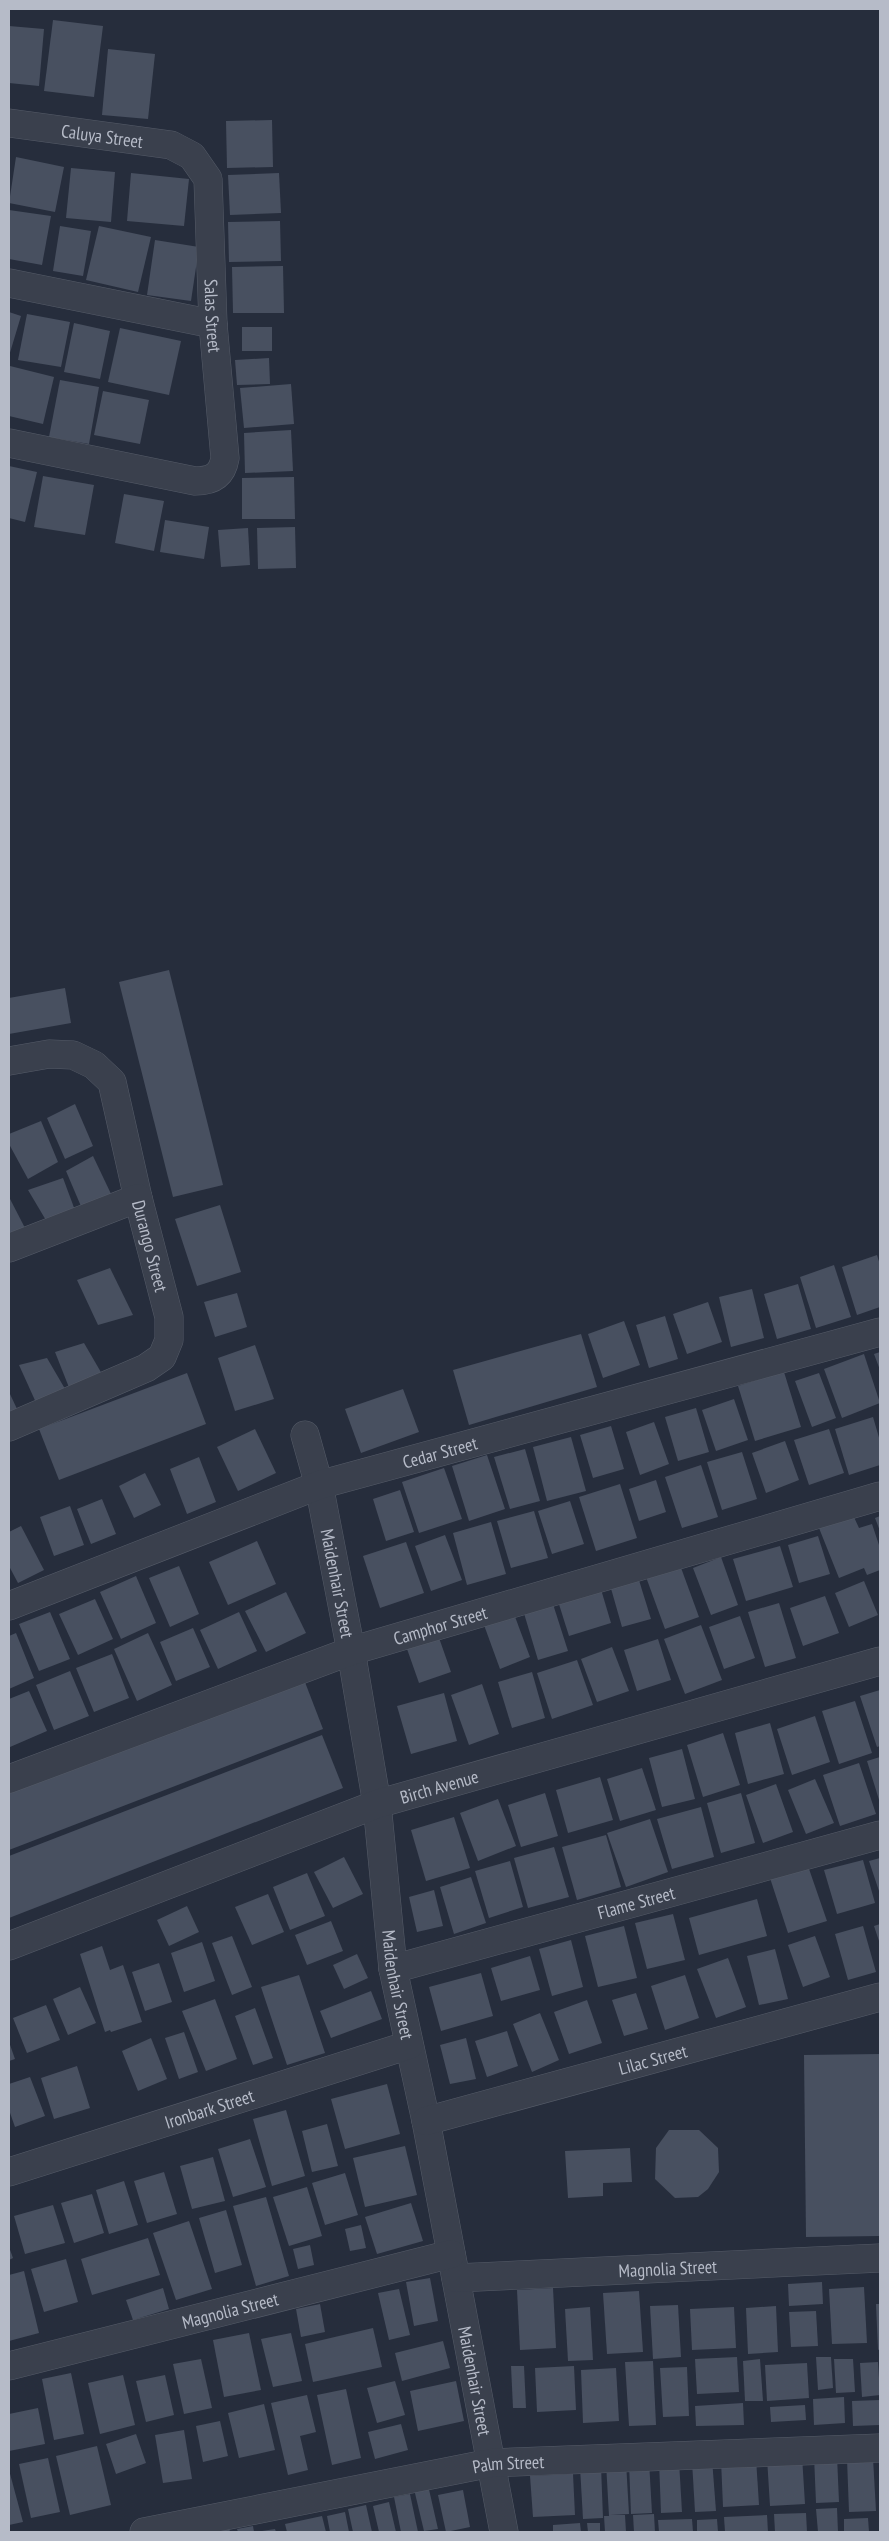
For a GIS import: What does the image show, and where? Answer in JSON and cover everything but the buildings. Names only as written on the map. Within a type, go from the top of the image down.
[{"type":"street","name":"Caluya Street","points":[[9,123],[171,145],[192,156]]},
{"type":"street","name":"Salas Street","points":[[9,443],[195,481],[206,481],[215,478],[223,468],[225,458],[213,324],[208,179],[192,156]]},
{"type":"street","points":[[9,283],[213,324]]},
{"type":"street","name":"Durango Street","points":[[9,1061],[49,1054],[73,1055],[94,1065],[112,1082],[138,1198],[168,1317],[168,1340],[162,1357],[146,1368],[9,1427]]},
{"type":"street","points":[[9,1248],[138,1198]]},
{"type":"street","name":"Cedar Street","points":[[9,1606],[319,1485],[880,1332]]},
{"type":"street","name":"Maidenhair Street","points":[[305,1435],[319,1485],[351,1651],[377,1804],[393,1969],[426,2121],[504,2532]]},
{"type":"street","name":"Camphor Street","points":[[9,1780],[351,1651],[880,1496]]},
{"type":"street","name":"Birch Avenue","points":[[9,1946],[377,1804],[880,1661]]},
{"type":"street","name":"Flame Street","points":[[393,1969],[880,1835]]},
{"type":"street","name":"Lilac Street","points":[[426,2121],[880,1997]]},
{"type":"street","name":"Ironbark Street","points":[[9,2172],[409,2045]]},
{"type":"street","name":"Magnolia Street","points":[[9,2366],[453,2266],[880,2258]]},
{"type":"street","name":"Palm Street","points":[[144,2532],[491,2463],[880,2448]]}]
